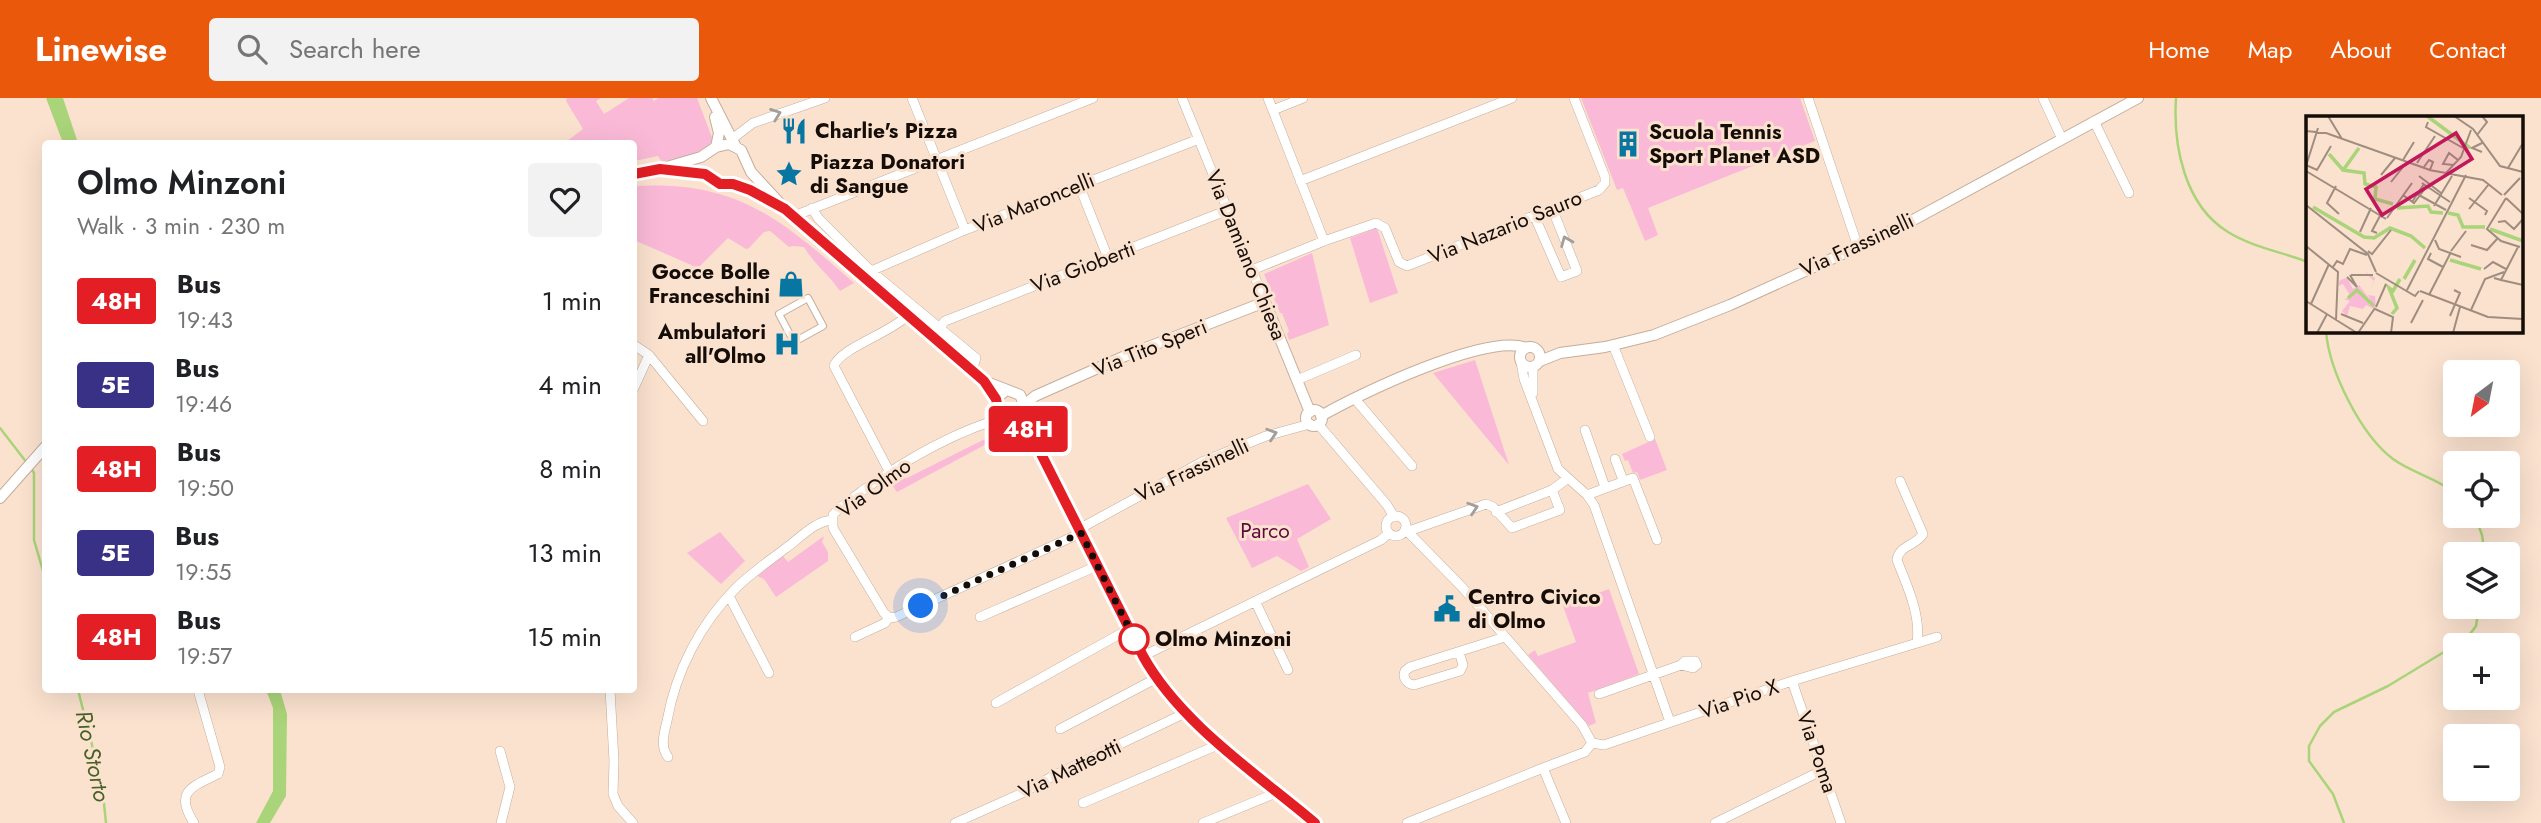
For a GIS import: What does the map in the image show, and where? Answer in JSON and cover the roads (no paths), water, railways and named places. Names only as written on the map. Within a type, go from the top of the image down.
[{"type":"street","points":[[710,98],[734,143],[745,155],[747,166],[757,181],[789,212],[940,327],[976,358],[972,370]]},
{"type":"street","points":[[710,98],[719,133],[707,165],[710,176]]},
{"type":"street","points":[[637,173],[660,169],[734,143],[753,123],[825,98]]},
{"type":"street","points":[[912,98],[965,230]]},
{"type":"street","points":[[660,169],[710,176],[720,184],[733,184],[789,212],[812,208],[1093,98]]},
{"type":"street","name":"Via Damiano Chiesa","points":[[1182,98],[1297,380],[1318,417],[1394,517],[1403,518],[1407,530],[1461,586],[1582,725],[1592,743]]},
{"type":"street","points":[[1252,270],[1324,240],[1268,98]]},
{"type":"street","points":[[1273,110],[1303,98]]},
{"type":"street","points":[[1300,181],[1513,98]]},
{"type":"street","name":"Via Nazario Sauro","points":[[1324,240],[1372,224],[1380,224],[1385,229],[1399,262],[1407,266],[1596,191],[1605,183],[1574,98]]},
{"type":"street","points":[[1808,98],[1858,247]]},
{"type":"street","points":[[2043,98],[2062,139]]},
{"type":"street","name":"Via Frassinelli","points":[[1080,531],[1202,462],[1318,417],[1393,379],[1472,353],[1512,344],[1529,358],[1613,345],[1654,335],[1718,310],[1858,247],[2138,98]]},
{"type":"street","points":[[2094,121],[2129,193]]},
{"type":"street","name":"Via Maroncelli","points":[[869,274],[965,230],[1199,139]]},
{"type":"street","points":[[733,184],[743,177],[747,166]]},
{"type":"street","points":[[1079,185],[1108,258]]},
{"type":"street","points":[[812,208],[817,217],[908,315],[984,381],[999,412],[1015,413],[1028,428],[1143,656],[1184,712],[1315,823]]},
{"type":"street","points":[[1534,215],[1561,277],[1577,271],[1552,208]]},
{"type":"street","name":"Via Gioberti","points":[[940,327],[945,321],[1228,210]]},
{"type":"street","points":[[808,298],[823,326],[794,342],[779,314],[808,298]]},
{"type":"street","name":"Via Tito Speri","points":[[1015,413],[1035,396],[1125,356],[1265,302]]},
{"type":"street","points":[[889,471],[835,366],[839,357],[894,327],[908,315]]},
{"type":"street","points":[[1613,345],[1650,438]]},
{"type":"street","points":[[637,347],[649,355],[703,421]]},
{"type":"street","points":[[637,381],[649,355]]},
{"type":"street","points":[[1297,380],[1356,355]]},
{"type":"street","points":[[1529,358],[1524,379],[1558,469],[1587,495],[1594,505],[1670,723]]},
{"type":"street","points":[[984,381],[1035,396]]},
{"type":"street","points":[[982,424],[996,401],[1011,391]]},
{"type":"street","points":[[1011,391],[1022,398],[1015,413]]},
{"type":"street","points":[[1355,399],[1412,466]]},
{"type":"street","name":"Via Olmo","points":[[889,617],[837,534],[832,520],[837,510],[889,471],[982,424],[1015,413]]},
{"type":"street","points":[[1584,430],[1605,487]]},
{"type":"street","points":[[0,498],[42,450]]},
{"type":"street","points":[[1615,459],[1623,480]]},
{"type":"street","points":[[1496,512],[1552,490],[1567,479]]},
{"type":"street","points":[[1587,495],[1623,480],[1634,479],[1657,540]]},
{"type":"street","points":[[1900,481],[1923,534],[1920,540],[1902,550],[1896,560],[1916,615],[1919,631],[1917,643]]},
{"type":"street","points":[[1389,533],[1396,536],[1486,504],[1512,528],[1560,510],[1552,490]]},
{"type":"street","points":[[1389,533],[1387,523],[1394,517]]},
{"type":"street","points":[[667,757],[663,749],[666,724],[682,668],[702,631],[729,596],[748,578],[817,525],[832,520]]},
{"type":"street","points":[[855,637],[884,623],[889,617],[896,617],[1080,531]]},
{"type":"street","points":[[1143,656],[1381,540],[1389,533]]},
{"type":"street","points":[[980,617],[1097,566]]},
{"type":"street","points":[[729,596],[769,673]]},
{"type":"street","points":[[1255,601],[1288,670]]},
{"type":"street","points":[[996,703],[1129,629]]},
{"type":"street","points":[[1458,652],[1463,665],[1460,671],[1414,685],[1404,678],[1405,671],[1410,667],[1505,637]]},
{"type":"street","name":"Via Pio X","points":[[1545,768],[1581,754],[1592,743],[1604,746],[1792,681],[1937,637]]},
{"type":"street","points":[[1599,694],[1681,665]]},
{"type":"street","points":[[1060,729],[1157,678]]},
{"type":"street","name":"Via Poma","points":[[1792,681],[1841,823]]},
{"type":"street","points":[[194,823],[183,800],[187,791],[218,774],[220,767],[199,693]]},
{"type":"street","points":[[610,693],[613,794],[618,806],[633,823]]},
{"type":"street","name":"Via Matteotti","points":[[955,823],[1020,794],[1184,712]]},
{"type":"street","points":[[1083,803],[1213,747],[1217,742]]},
{"type":"street","points":[[500,751],[510,787],[501,823]]},
{"type":"street","points":[[1407,823],[1545,768],[1566,823]]},
{"type":"street","points":[[1715,823],[1823,770]]},
{"type":"street","points":[[1203,823],[1271,795],[1276,790]]},
{"type":"waterway","points":[[2176,98],[2177,135],[2184,172],[2201,206],[2213,220],[2237,237],[2306,261]]},
{"type":"waterway","points":[[2326,332],[2328,347],[2340,383],[2369,434],[2393,459],[2443,485]]},
{"type":"waterway","name":"Rio Storto","points":[[0,428],[27,463]]},
{"type":"waterway","name":"Rio Storto","points":[[31,468],[34,473],[34,540],[42,567]]},
{"type":"waterway","points":[[2479,528],[2483,542]]},
{"type":"waterway","points":[[2344,823],[2333,794],[2309,761],[2309,746],[2320,726],[2334,712],[2388,686],[2467,638],[2476,626],[2477,619]]},
{"type":"waterway","name":"Rio Storto","points":[[79,693],[102,784],[106,823]]},
{"type":"place","name":"Charlie's Pizza","points":[[794,131]]},
{"type":"place","name":"Scuola Tennis Sport Planet ASD","points":[[1628,144]]},
{"type":"place","name":"Piazza Donatori di Sangue","points":[[789,174]]},
{"type":"place","name":"Gocce Bolle Franceschini","points":[[791,284]]},
{"type":"place","name":"Ambulatori all'Olmo","points":[[787,344]]},
{"type":"place","name":"Centro Civico di Olmo","points":[[1447,609]]},
{"type":"place","name":"Olmo Minzoni","points":[[1134,639]]},
{"type":"park label","name":"Parco","points":[[1265,531]]}]
